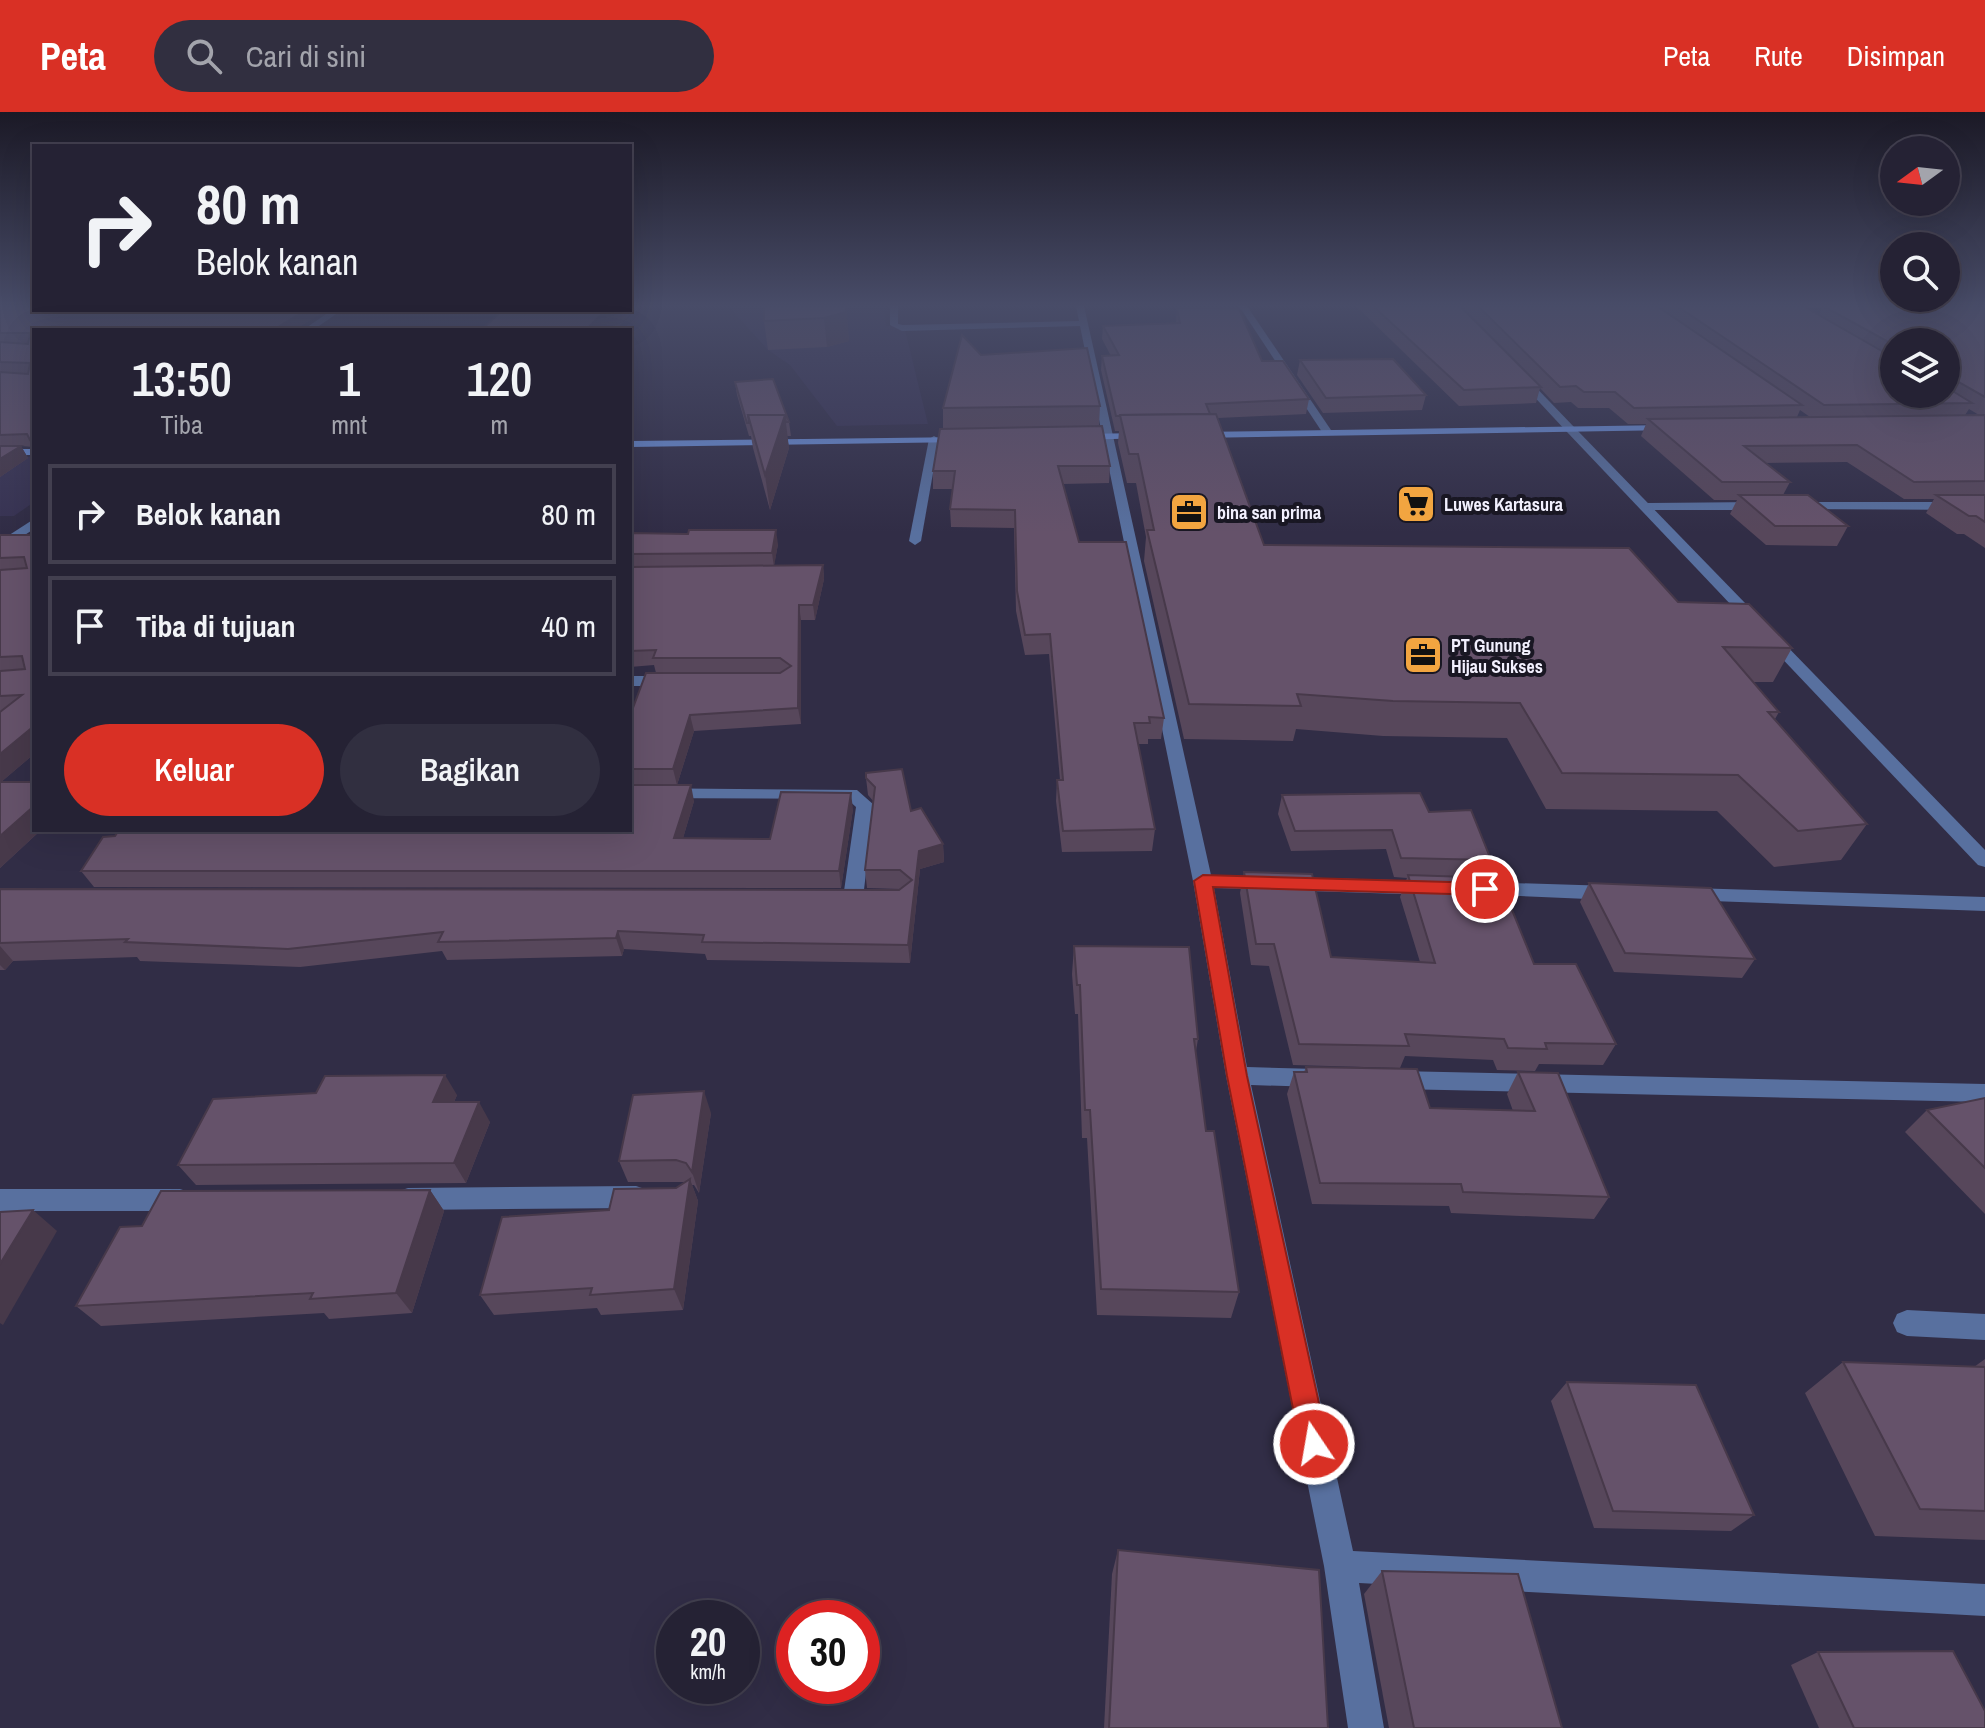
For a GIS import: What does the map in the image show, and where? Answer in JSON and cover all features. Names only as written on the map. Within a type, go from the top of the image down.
[{"type":"main road","points":[[1188,435],[1683,428]]},
{"type":"main road","points":[[1066,437],[1157,436]]},
{"type":"main road","points":[[632,444],[978,439]]},
{"type":"main road","points":[[0,452],[32,452]]},
{"type":"street","points":[[1098,381],[1203,881],[1237,1076],[1340,1566],[1366,1728]]},
{"type":"street","points":[[1293,381],[1328,433]]},
{"type":"street","points":[[1525,381],[1985,861]]},
{"type":"street","points":[[915,541],[934,439]]},
{"type":"street","points":[[1648,507],[1771,506]]},
{"type":"street","points":[[1786,506],[1985,506]]},
{"type":"street","points":[[0,547],[32,524]]},
{"type":"street","points":[[632,681],[691,681]]},
{"type":"street","points":[[632,793],[851,794],[865,805],[853,898]]},
{"type":"street","points":[[1203,881],[1634,893]]},
{"type":"street","points":[[1666,894],[1985,904]]},
{"type":"street","points":[[1237,1076],[1333,1078]]},
{"type":"street","points":[[1380,1080],[1985,1093]]},
{"type":"street","points":[[378,1200],[654,1197]]},
{"type":"street","points":[[0,1200],[205,1200]]},
{"type":"street","points":[[1907,1323],[1985,1327]]},
{"type":"street","points":[[1340,1566],[1985,1600]]},
{"type":"shaded area","points":[[803,381],[918,381],[928,424],[837,426]]},
{"type":"shaded area","points":[[0,457],[32,457],[32,503],[14,516],[0,516]]},
{"type":"building","points":[[0,381],[32,381],[32,438],[30,440],[27,434],[0,435]]},
{"type":"building","points":[[774,381],[789,422],[786,422],[785,415],[748,415],[747,423],[735,382]]},
{"type":"building","points":[[950,381],[1094,381],[1100,406],[943,408]]},
{"type":"building","points":[[1108,381],[1297,381],[1309,399],[1206,404],[1210,414],[1116,416]]},
{"type":"building","points":[[1315,381],[1414,381],[1426,395],[1326,398]]},
{"type":"building","points":[[1455,381],[1535,381],[1541,387],[1464,390]]},
{"type":"building","points":[[1554,381],[1767,381],[1802,405],[1634,408],[1615,392],[1584,392],[1576,386],[1560,387]]},
{"type":"building","points":[[1789,381],[1880,381],[1880,404],[1824,405]]},
{"type":"building","points":[[1960,381],[1985,381],[1985,397],[1960,383]]},
{"type":"building","points":[[1960,396],[1972,403],[1960,403]]},
{"type":"building","points":[[1216,414],[1264,545],[1629,548],[1678,602],[1749,604],[1792,648],[1723,647],[1779,712],[1768,712],[1867,824],[1798,831],[1738,775],[1562,773],[1520,703],[1393,701],[1297,694],[1301,706],[1189,704],[1147,530],[1154,530],[1138,454],[1129,454],[1120,415]]},
{"type":"building","points":[[748,415],[785,415],[765,475]]},
{"type":"building","points":[[1985,415],[1985,481],[1914,482],[1857,445],[1744,446],[1790,482],[1722,482],[1648,419]]},
{"type":"building","points":[[1102,426],[1110,466],[1058,466],[1079,542],[1126,542],[1164,718],[1149,717],[1150,723],[1134,723],[1155,829],[1063,831],[1057,780],[1063,780],[1050,634],[1025,635],[1017,591],[1015,510],[950,509],[955,471],[933,471],[940,429]]},
{"type":"building","points":[[0,446],[21,446],[0,459]]},
{"type":"building","points":[[1739,495],[1808,495],[1848,526],[1775,526]]},
{"type":"building","points":[[1936,495],[1985,495],[1985,522],[1976,516],[1969,516]]},
{"type":"building","points":[[689,530],[776,530],[772,553],[632,554],[632,533],[688,534]]},
{"type":"building","points":[[0,535],[32,535],[32,728],[0,754],[0,712],[22,695],[0,696],[0,671],[25,669],[22,656],[0,657],[0,570],[27,568],[24,557],[0,558]]},
{"type":"building","points":[[823,565],[813,605],[799,605],[798,708],[690,715],[673,769],[632,769],[632,711],[646,673],[780,673],[791,666],[780,658],[653,658],[656,650],[632,651],[632,567]]},
{"type":"building","points":[[902,769],[911,811],[921,808],[943,844],[919,851],[908,945],[702,942],[704,935],[618,931],[616,938],[438,942],[443,932],[288,949],[125,942],[128,939],[0,943],[0,889],[899,890],[912,880],[900,870],[865,870],[875,787],[866,778],[866,773]]},
{"type":"building","points":[[0,782],[32,782],[32,808],[0,836]]},
{"type":"building","points":[[632,785],[691,785],[674,838],[770,839],[781,792],[851,793],[839,871],[81,871],[103,837],[115,836],[118,832],[632,832]]},
{"type":"building","points":[[1420,793],[1429,812],[1471,810],[1491,860],[1401,858],[1392,830],[1295,831],[1282,795]]},
{"type":"building","points":[[1244,872],[1312,874],[1331,957],[1435,963],[1408,875],[1499,878],[1534,964],[1576,964],[1616,1044],[1545,1043],[1547,1049],[1508,1048],[1504,1039],[1405,1034],[1409,1046],[1299,1044],[1274,944],[1256,944]]},
{"type":"building","points":[[1589,883],[1711,888],[1755,959],[1625,953]]},
{"type":"building","points":[[1074,946],[1189,947],[1198,1039],[1194,1039],[1206,1131],[1214,1131],[1239,1292],[1101,1289],[1090,1110],[1085,1110],[1080,985],[1077,985]]},
{"type":"building","points":[[1306,1067],[1417,1069],[1430,1108],[1535,1111],[1518,1072],[1558,1073],[1609,1197],[1463,1192],[1461,1184],[1320,1183],[1294,1072],[1307,1072]]},
{"type":"building","points":[[445,1075],[433,1102],[479,1102],[454,1163],[178,1165],[213,1099],[316,1093],[325,1076]]},
{"type":"building","points":[[704,1091],[692,1172],[686,1163],[676,1160],[619,1161],[633,1095]]},
{"type":"building","points":[[1985,1098],[1985,1168],[1927,1110]]},
{"type":"building","points":[[690,1179],[674,1289],[590,1295],[592,1288],[480,1295],[502,1217],[609,1210],[614,1189],[676,1188]]},
{"type":"building","points":[[430,1190],[396,1293],[310,1299],[313,1293],[76,1306],[120,1227],[142,1226],[161,1191]]},
{"type":"building","points":[[33,1210],[0,1264],[0,1212]]},
{"type":"building","points":[[1843,1362],[1985,1367],[1985,1511],[1920,1509]]},
{"type":"building","points":[[1567,1382],[1696,1385],[1754,1515],[1613,1511]]},
{"type":"building","points":[[1118,1550],[1319,1570],[1328,1728],[1109,1728]]},
{"type":"building","points":[[1382,1571],[1518,1574],[1562,1728],[1414,1728]]},
{"type":"building","points":[[1953,1651],[1985,1711],[1985,1728],[1854,1728],[1818,1652]]},
{"type":"place","name":"Luwes Kartasura","points":[[1416,504]]},
{"type":"place","name":"bina san prima","points":[[1189,512]]},
{"type":"place","name":"PT Gunung Hijau Sukses","points":[[1423,655]]},
{"type":"route","points":[[1314,1444],[1237,1076],[1203,881],[1485,889]]}]
